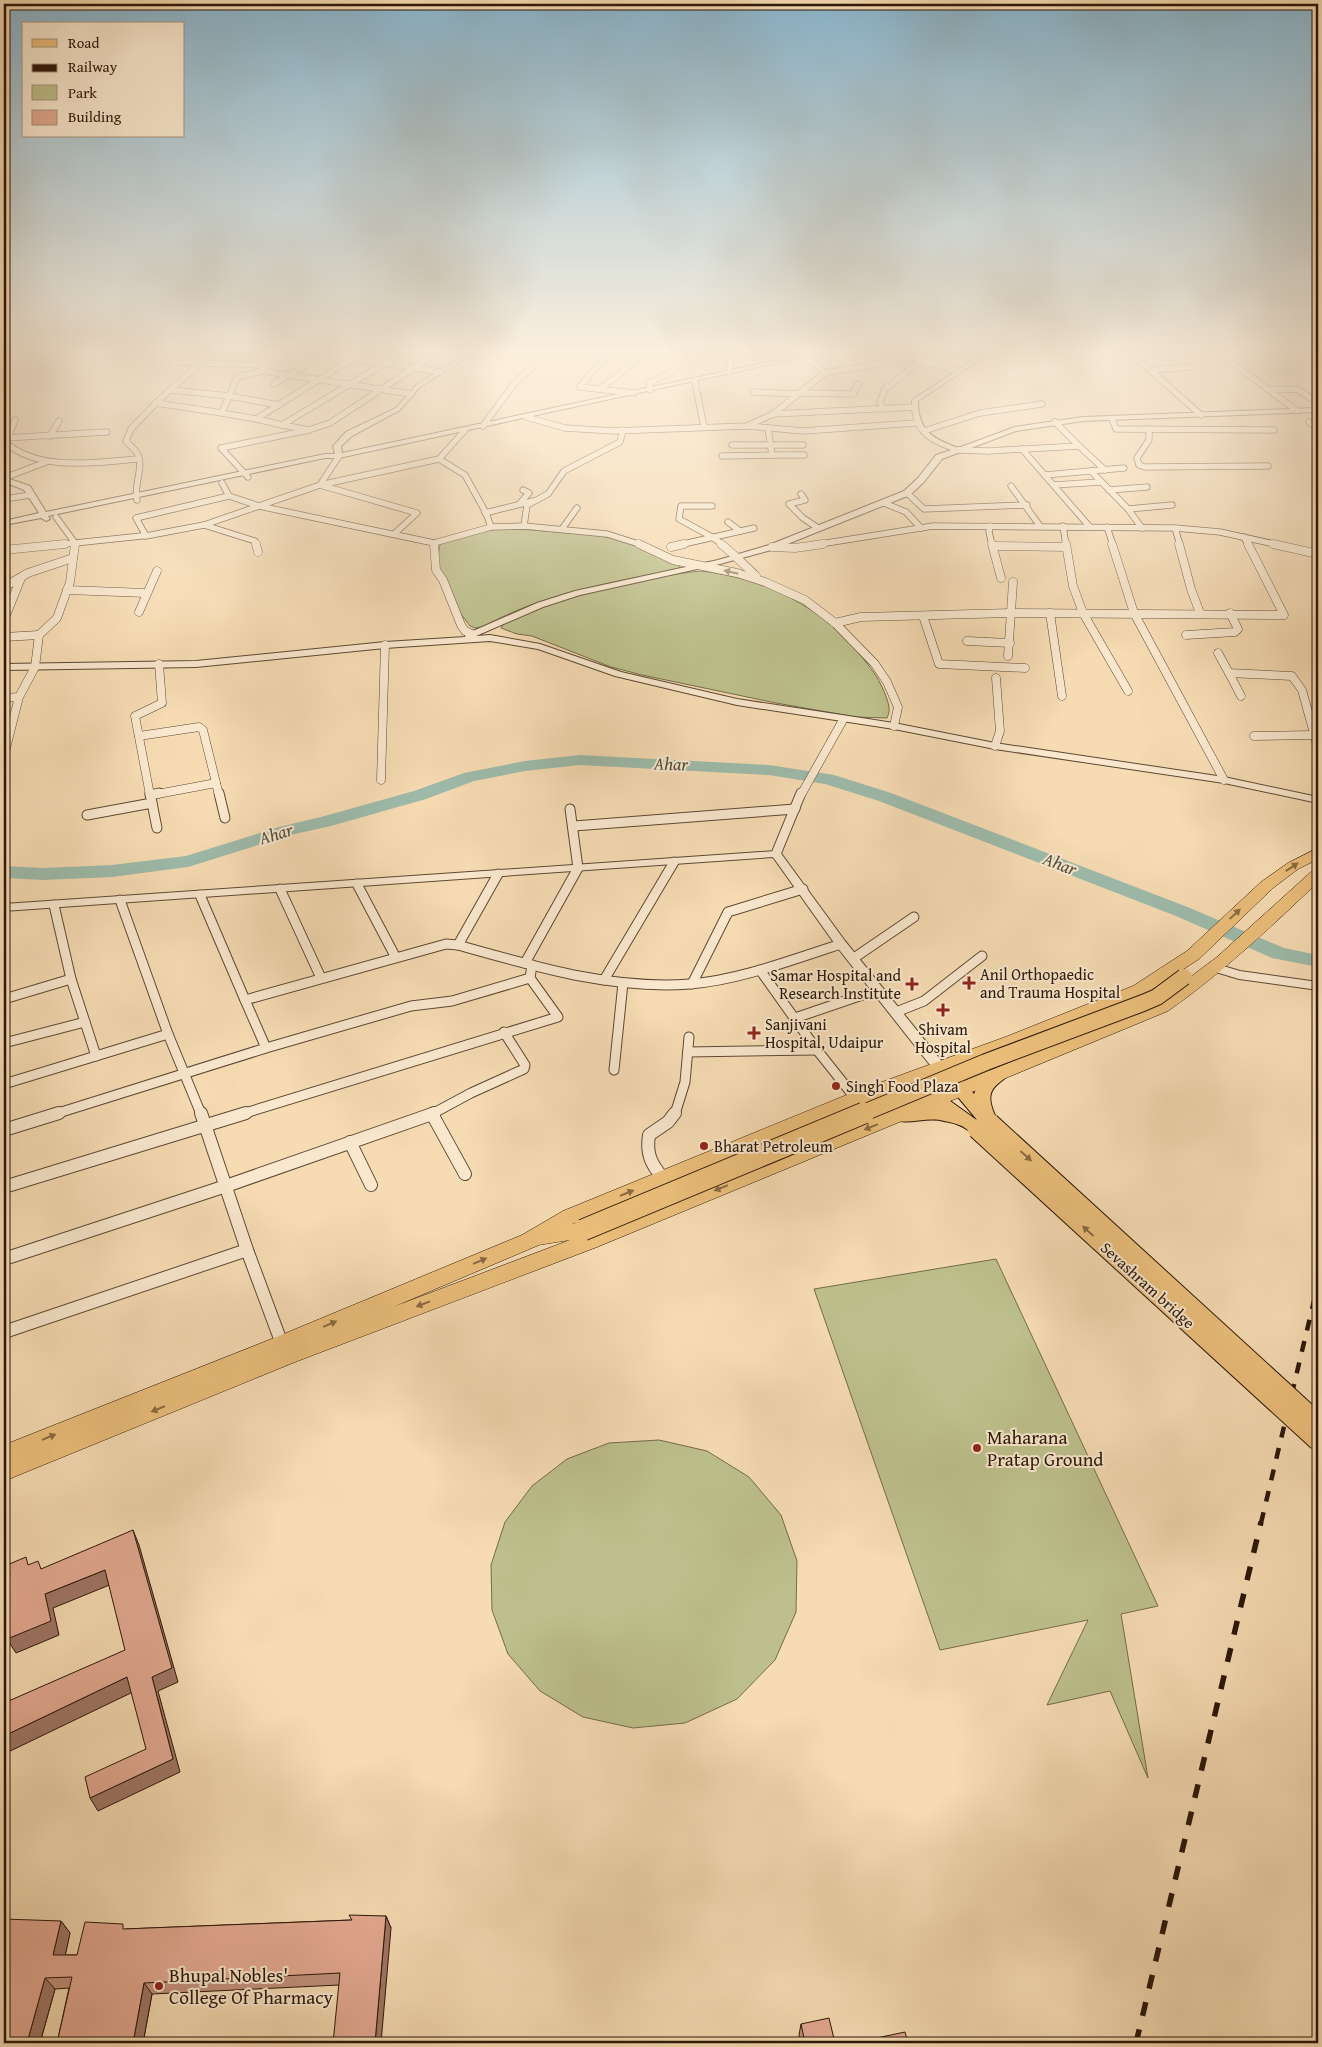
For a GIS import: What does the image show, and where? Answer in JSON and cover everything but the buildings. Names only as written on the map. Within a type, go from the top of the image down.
[{"type":"highway","points":[[4,1471],[284,1350],[528,1241],[570,1216],[856,1099],[1014,1040],[1140,990],[1199,949],[1267,885],[1293,866],[1318,853]]},
{"type":"highway","points":[[4,1454],[284,1350],[590,1241],[1162,1007],[1198,983],[1213,967],[1232,954],[1318,874]]},
{"type":"highway","points":[[1184,977],[1199,949]]},
{"type":"highway","points":[[528,1241],[583,1230],[986,1062],[1143,1003],[1157,997],[1184,977],[1213,967]]},
{"type":"highway","points":[[543,1258],[583,1230]]},
{"type":"main road","points":[[939,1067],[961,1089],[983,1126]]},
{"type":"main road","points":[[983,1126],[980,1101],[984,1087],[1002,1072]]},
{"type":"main road","points":[[908,1079],[938,1100],[983,1126]]},
{"type":"main road","points":[[896,1117],[920,1113],[948,1115],[983,1126]]},
{"type":"main road","name":"Sevashram bridge","points":[[983,1126],[1318,1423]]},
{"type":"main road","name":"Sevashram bridge","points":[[983,1126],[1318,1441]]},
{"type":"street","points":[[8,446],[10,449],[46,462]]},
{"type":"street","points":[[130,446],[137,453],[139,466],[136,498]]},
{"type":"street","points":[[233,446],[221,448],[246,476]]},
{"type":"street","points":[[320,485],[339,456],[337,446]]},
{"type":"street","points":[[44,517],[56,517],[136,498],[222,483],[325,456],[339,456],[390,446]]},
{"type":"street","points":[[4,550],[146,536],[204,525],[320,485],[438,459],[451,446]]},
{"type":"street","points":[[524,526],[528,505],[548,494],[564,471],[613,446]]},
{"type":"street","points":[[770,446],[772,455]]},
{"type":"street","points":[[935,446],[939,457]]},
{"type":"street","points":[[947,446],[957,450],[988,451],[1079,446],[1105,470]]},
{"type":"street","points":[[462,639],[540,605],[578,593],[739,558],[772,547],[907,493],[921,480],[939,457],[969,446]]},
{"type":"street","points":[[1145,446],[1137,458],[1139,465],[1144,467],[1268,466]]},
{"type":"street","points":[[1022,449],[1089,526]]},
{"type":"street","points":[[722,456],[804,456]]},
{"type":"street","points":[[4,478],[46,462],[138,459]]},
{"type":"street","points":[[438,459],[465,475],[491,527]]},
{"type":"street","points":[[1045,474],[1124,468]]},
{"type":"street","points":[[1090,471],[1128,509],[1142,528]]},
{"type":"street","points":[[4,525],[246,476]]},
{"type":"street","points":[[4,478],[27,488],[44,517]]},
{"type":"street","points":[[1054,485],[1100,482]]},
{"type":"street","points":[[222,483],[230,496]]},
{"type":"street","points":[[320,485],[417,513],[394,534]]},
{"type":"street","points":[[1011,486],[1027,505],[1040,526]]},
{"type":"street","points":[[1109,490],[1148,487]]},
{"type":"street","points":[[520,503],[529,493],[523,490]]},
{"type":"street","points":[[907,493],[924,509],[1027,505]]},
{"type":"street","points":[[801,494],[805,500],[789,504],[803,518],[818,528]]},
{"type":"street","points":[[4,499],[31,495]]},
{"type":"street","points":[[146,536],[136,518],[230,496],[259,506],[434,543],[491,527],[562,528],[607,534],[648,547],[673,560],[765,582],[805,600],[835,623],[875,664],[887,682],[898,707],[894,726]]},
{"type":"street","points":[[485,513],[536,500]]},
{"type":"street","points":[[884,503],[906,512],[921,528]]},
{"type":"street","points":[[1128,509],[1172,505]]},
{"type":"street","points":[[712,506],[681,506],[679,519],[712,537],[739,558],[748,571],[765,582]]},
{"type":"street","points":[[562,528],[576,508]]},
{"type":"street","points":[[4,756],[20,696],[35,667],[40,636],[57,618],[67,590],[75,543],[56,517]]},
{"type":"street","points":[[728,522],[740,531]]},
{"type":"street","points":[[204,525],[255,541],[258,552]]},
{"type":"street","points":[[772,547],[794,548],[814,546],[934,526],[1089,526],[1175,528],[1220,532],[1318,554]]},
{"type":"street","points":[[990,526],[989,532],[1001,578]]},
{"type":"street","points":[[1063,526],[1065,548],[1073,586],[1083,613],[1128,692]]},
{"type":"street","points":[[1107,527],[1134,613],[1224,780]]},
{"type":"street","points":[[672,547],[754,528]]},
{"type":"street","points":[[1175,528],[1191,589],[1200,613]]},
{"type":"street","points":[[835,623],[861,618],[1012,613],[1230,613],[1284,615],[1244,537]]},
{"type":"street","points":[[434,543],[436,570],[443,580],[461,625],[465,631],[472,634]]},
{"type":"street","points":[[994,546],[1065,548]]},
{"type":"street","points":[[4,587],[22,578],[28,572],[73,558]]},
{"type":"street","points":[[139,612],[157,571]]},
{"type":"street","points":[[4,620],[22,578]]},
{"type":"street","points":[[1008,656],[1013,582]]},
{"type":"street","points":[[67,590],[146,593]]},
{"type":"street","points":[[1050,613],[1062,696]]},
{"type":"street","points":[[1186,635],[1235,632],[1238,629],[1230,613]]},
{"type":"street","points":[[923,616],[939,664],[1025,668]]},
{"type":"street","points":[[4,637],[40,636]]},
{"type":"street","points":[[4,667],[196,664],[385,645],[490,638],[522,642],[618,674],[736,702],[842,720],[894,726],[994,746],[1224,780],[1318,800]]},
{"type":"street","points":[[967,641],[1010,643]]},
{"type":"street","points":[[381,780],[385,645]]},
{"type":"street","points":[[1218,653],[1241,696]]},
{"type":"street","points":[[156,828],[136,716],[162,703],[159,664]]},
{"type":"street","points":[[1229,673],[1292,676],[1302,690],[1318,748]]},
{"type":"street","points":[[994,746],[1000,731],[996,678]]},
{"type":"street","points":[[4,698],[20,696]]},
{"type":"street","points":[[776,854],[796,805],[842,720]]},
{"type":"street","points":[[139,736],[199,727],[202,730],[225,818]]},
{"type":"street","points":[[1254,736],[1314,735]]},
{"type":"street","points":[[87,815],[216,783]]},
{"type":"street","points":[[574,826],[796,805]]},
{"type":"street","points":[[4,1187],[558,1016],[530,978],[529,964],[578,868],[574,826],[570,809]]},
{"type":"street","points":[[4,908],[776,854]]},
{"type":"street","points":[[776,854],[841,944],[939,1067]]},
{"type":"street","points":[[604,980],[674,862]]},
{"type":"street","points":[[458,945],[498,874]]},
{"type":"street","points":[[357,884],[395,956]]},
{"type":"street","points":[[280,889],[321,978]]},
{"type":"street","points":[[692,984],[730,910],[803,889]]},
{"type":"street","points":[[200,895],[266,1048]]},
{"type":"street","points":[[120,900],[168,1034],[206,1125],[247,1250],[284,1350]]},
{"type":"street","points":[[54,905],[71,979],[96,1056]]},
{"type":"street","points":[[854,958],[914,917]]},
{"type":"street","points":[[245,1000],[395,956],[446,944],[458,945],[529,964],[604,980],[623,983],[692,984],[760,970],[841,944]]},
{"type":"street","points":[[896,1012],[924,1001],[982,956]]},
{"type":"street","points":[[1213,967],[1239,975],[1318,986]]},
{"type":"street","points":[[760,970],[817,1050],[856,1099]]},
{"type":"street","points":[[4,1130],[266,1048],[411,1006],[452,1001],[530,978]]},
{"type":"street","points":[[4,999],[71,979]]},
{"type":"street","points":[[614,1070],[623,983]]},
{"type":"street","points":[[795,1018],[878,990]]},
{"type":"street","points":[[4,1043],[85,1022]]},
{"type":"street","points":[[4,1259],[226,1186],[432,1114],[471,1093],[524,1069],[525,1064],[504,1032]]},
{"type":"street","points":[[4,1084],[168,1034]]},
{"type":"street","points":[[663,1178],[648,1160],[647,1146],[649,1135],[676,1114],[682,1099],[689,1037]]},
{"type":"street","points":[[688,1052],[817,1050]]},
{"type":"street","points":[[432,1114],[465,1174]]},
{"type":"street","points":[[350,1142],[371,1186]]},
{"type":"street","points":[[4,1332],[247,1250]]},
{"type":"green space","points":[[505,528],[596,535],[624,541],[679,564],[680,567],[676,570],[627,579],[552,598],[528,606],[483,627],[475,628],[470,626],[460,613],[446,580],[439,569],[440,544],[483,531]]},
{"type":"green space","points":[[701,571],[747,580],[769,588],[791,598],[829,623],[862,657],[876,676],[888,704],[887,718],[856,717],[776,703],[642,675],[611,667],[532,636],[517,634],[501,628],[505,622],[528,613],[601,589],[651,578]]},
{"type":"green space","name":"Maharana Pratap Ground","points":[[996,1259],[1158,1606],[1121,1614],[1148,1778],[1110,1691],[1047,1705],[1088,1620],[940,1650],[814,1289]]},
{"type":"green space","points":[[659,1440],[707,1451],[749,1477],[781,1515],[797,1561],[796,1612],[775,1660],[737,1699],[685,1723],[633,1728],[583,1717],[540,1691],[508,1654],[492,1610],[491,1565],[505,1522],[532,1486],[567,1459],[609,1443]]},
{"type":"waterway","name":"Ahar","points":[[4,872],[43,874],[112,871],[188,861],[285,831],[325,822],[420,795],[470,777],[525,766],[580,760],[769,770],[828,779],[885,797],[1183,912],[1279,953],[1318,961]]},
{"type":"railway","points":[[1261,1523],[1318,1284]]},
{"type":"railway","points":[[1136,2043],[1261,1522]]},
{"type":"place","name":"Anil Orthopaedic and Trauma Hospital","points":[[969,983]]},
{"type":"place","name":"Samar Hospital and Research Institute","points":[[912,984]]},
{"type":"place","name":"Shivam Hospital","points":[[943,1010]]},
{"type":"place","name":"Sanjivani Hospital, Udaipur","points":[[754,1033]]},
{"type":"place","name":"Singh Food Plaza","points":[[836,1086]]},
{"type":"place","name":"Bharat Petroleum","points":[[704,1146]]},
{"type":"place","name":"Maharana Pratap Ground","points":[[977,1448]]},
{"type":"place","name":"Bhupal Nobles' College Of Pharmacy","points":[[159,1986]]}]
